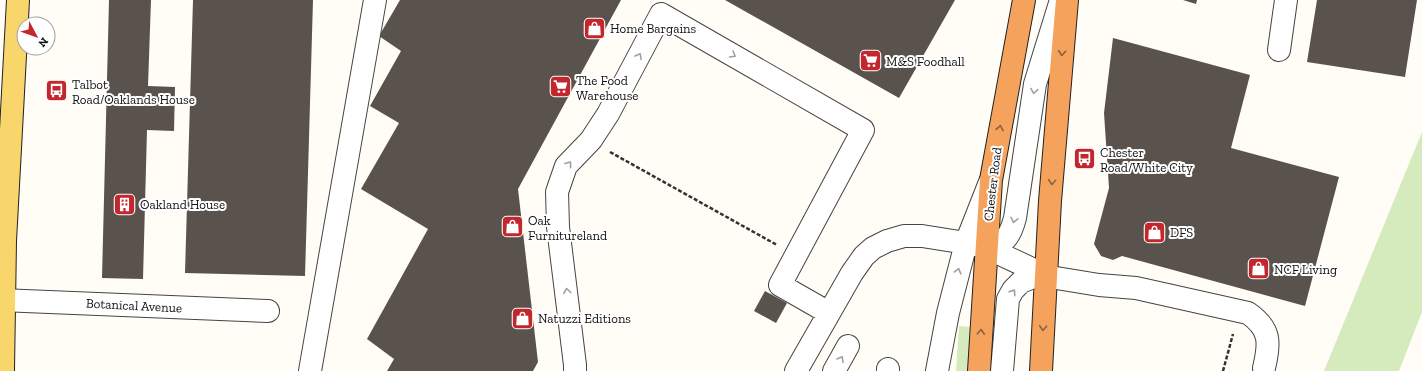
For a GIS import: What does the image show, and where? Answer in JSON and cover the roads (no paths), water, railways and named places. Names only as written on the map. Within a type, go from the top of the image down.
[{"type":"highway","name":"Chester Road","points":[[979,371],[976,245],[991,180],[1024,0]]},
{"type":"highway","points":[[1041,371],[1051,194],[1067,0]]},
{"type":"main road","points":[[2,371],[2,300],[18,0]]},
{"type":"street","points":[[310,371],[374,0]]},
{"type":"street","points":[[796,371],[852,273],[864,256],[873,248],[904,236],[922,236],[976,245],[998,245],[1005,240],[1012,231],[1035,84],[1061,0]]},
{"type":"street","points":[[1279,50],[1286,0]]},
{"type":"street","points":[[575,371],[558,227],[556,192],[566,166],[591,140],[608,114],[661,14],[864,130],[780,285],[829,313]]},
{"type":"street","points":[[976,245],[1047,276]]},
{"type":"street","points":[[937,371],[948,313],[976,245]]},
{"type":"street","points":[[1002,371],[1008,299],[1013,290],[1021,282],[1038,275],[1099,285],[1136,288],[1240,310],[1254,317],[1267,334],[1269,348],[1264,368]]},
{"type":"street","name":"Botanical Avenue","points":[[2,300],[268,311]]},
{"type":"street","points":[[834,371],[848,346]]},
{"type":"place","name":"Home Bargains","points":[[594,28]]},
{"type":"place","name":"M&S Foodhall","points":[[871,61]]},
{"type":"place","name":"The Food Warehouse","points":[[561,87]]},
{"type":"place","name":"Talbot Road/Oaklands House","points":[[56,91]]},
{"type":"place","name":"Chester Road/White City","points":[[1084,159]]},
{"type":"place","name":"Oakland House","points":[[125,204]]},
{"type":"place","name":"Oak Furnitureland","points":[[513,227]]},
{"type":"place","name":"DFS","points":[[1154,232]]},
{"type":"place","name":"NCF Living","points":[[1259,269]]},
{"type":"place","name":"Natuzzi Editions","points":[[522,318]]}]
